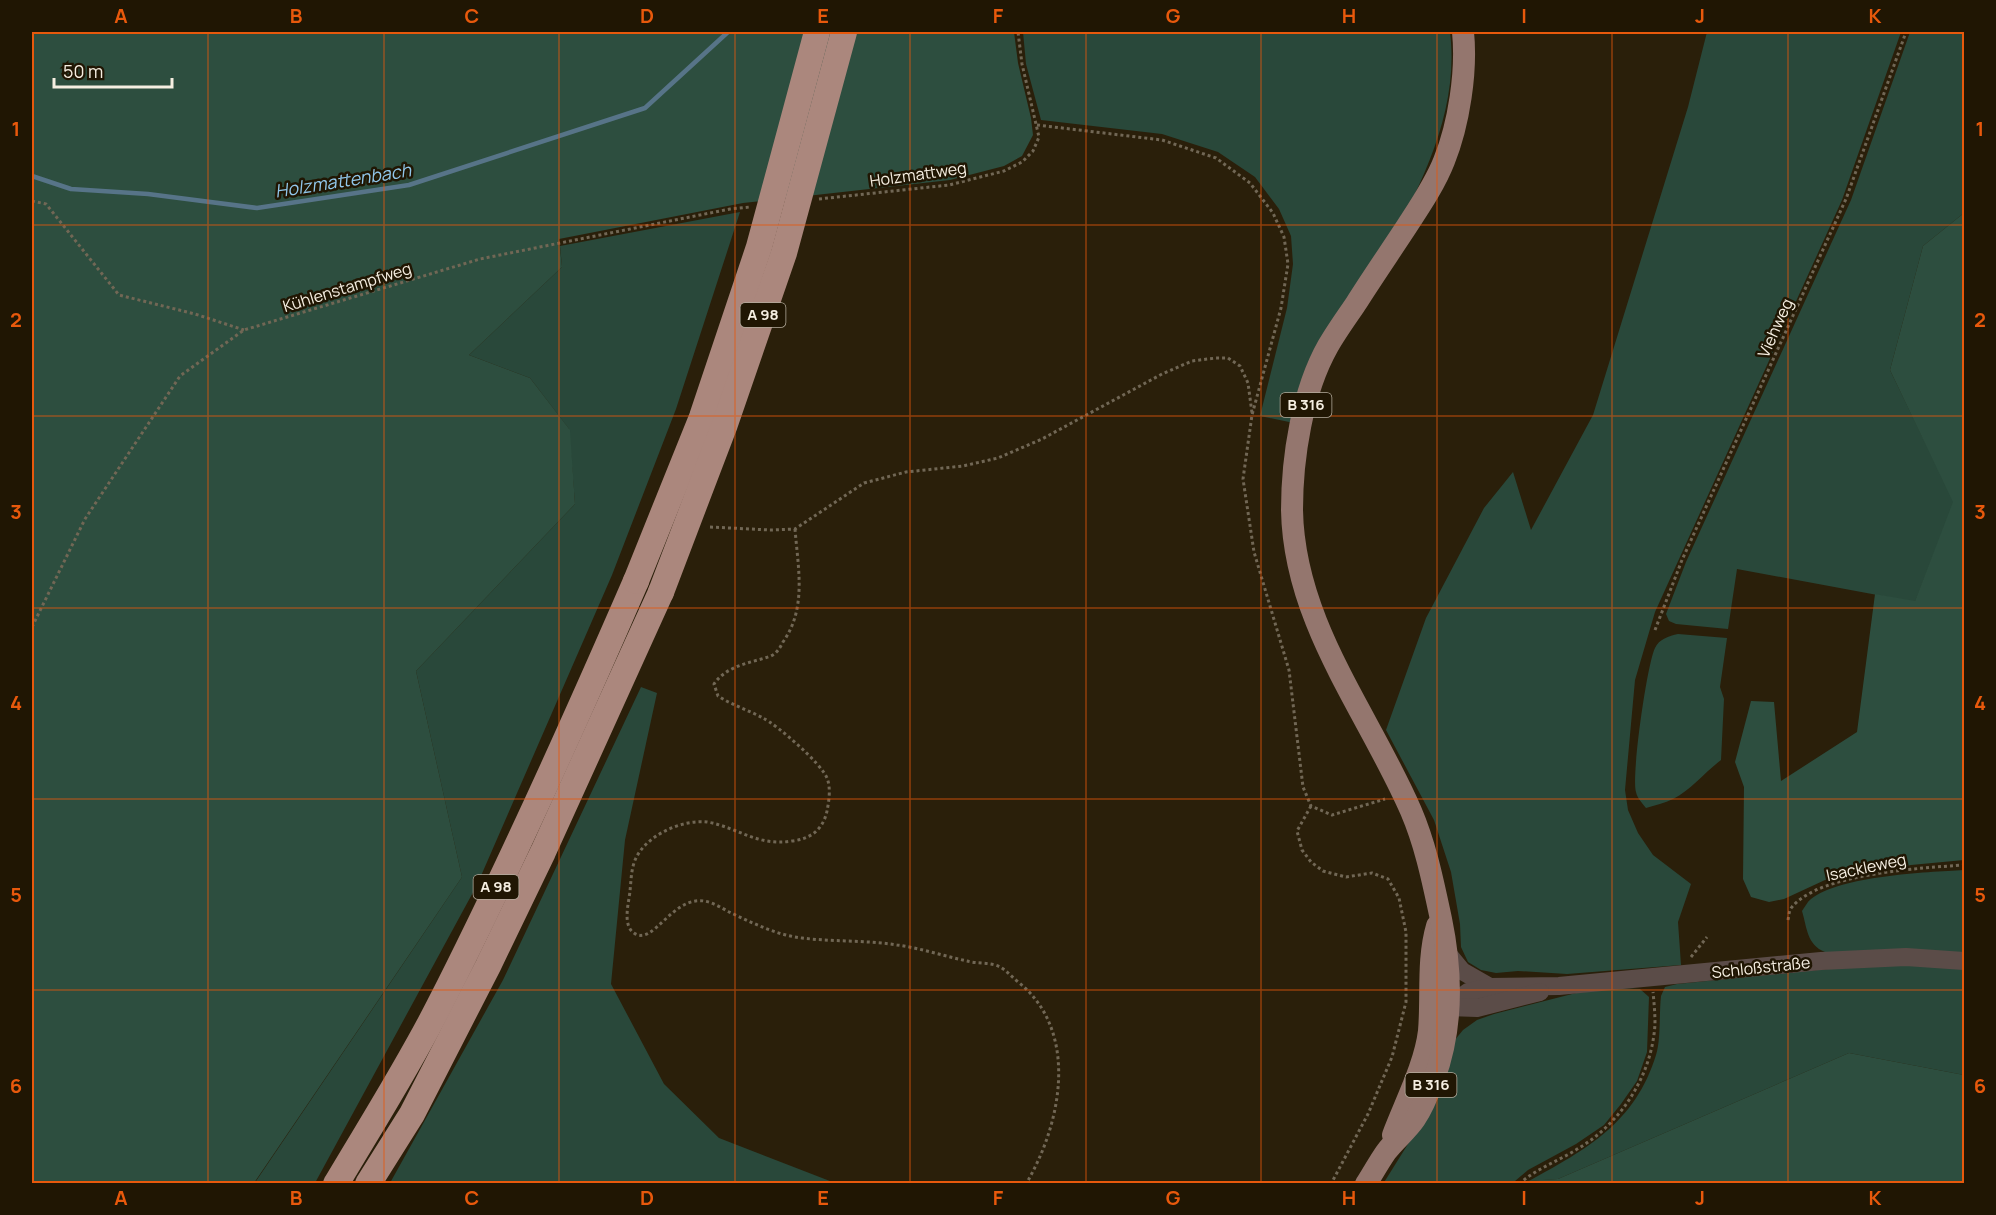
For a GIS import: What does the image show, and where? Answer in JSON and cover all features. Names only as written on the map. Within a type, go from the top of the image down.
[{"type":"highway","name":"A 98","points":[[336,1184],[438,1008],[541,795],[636,581],[702,417],[755,258],[817,32]]},
{"type":"highway","name":"A 98","points":[[368,1184],[412,1114],[488,966],[562,813],[661,592],[725,424],[784,253],[844,32]]},
{"type":"main road","name":"B 316","points":[[1366,1184],[1387,1151],[1415,1118],[1430,1089],[1447,1033],[1448,954],[1428,857],[1403,794],[1323,639],[1303,589],[1292,512],[1294,471],[1300,426],[1312,384],[1327,347],[1422,202],[1444,162],[1456,122],[1462,83],[1463,32]]},
{"type":"main road","name":"B 316","points":[[1387,1151],[1429,1033],[1432,946],[1440,914]]},
{"type":"main road","points":[[1429,1033],[1448,1007]]},
{"type":"street","points":[[1448,954],[1462,971],[1490,987]]},
{"type":"street","name":"Schloßstraße","points":[[1448,1007],[1458,997],[1468,992],[1490,987],[1559,987],[1832,961],[1906,957],[1965,961]]},
{"type":"street","name":"Schloßstraße","points":[[1448,1007],[1477,1008],[1559,987]]},
{"type":"path","name":"Holzmattweg","points":[[810,201],[950,185],[1004,171],[1022,162],[1033,151],[1039,137],[1022,64],[1018,32]]},
{"type":"path","name":"Viehweg","points":[[1655,630],[1682,560],[1846,200],[1906,32]]},
{"type":"path","points":[[1037,125],[1162,140],[1216,158],[1250,183],[1273,213],[1284,237],[1288,264],[1281,308],[1252,415],[1243,479],[1254,552],[1289,670],[1303,787],[1311,806],[1332,815],[1403,794]]},
{"type":"path","points":[[32,201],[46,204],[119,295],[195,314],[244,330]]},
{"type":"path","name":"Kühlenstampfweg","points":[[32,627],[85,519],[180,376],[244,330],[480,260],[730,209],[753,207]]},
{"type":"path","points":[[710,527],[795,529],[864,483],[906,472],[963,466],[998,458],[1042,439],[1162,374],[1192,361],[1228,358],[1240,366],[1248,383],[1252,415]]},
{"type":"path","points":[[795,529],[800,599],[792,630],[775,654],[737,666],[720,676],[714,684],[718,696],[766,719],[816,762],[827,779],[829,800],[825,821],[813,835],[796,841],[775,843],[707,822],[686,823],[663,833],[644,847],[634,862],[627,915],[629,927],[633,933],[642,936],[650,934],[672,912],[687,902],[704,901],[770,930],[800,938],[897,945],[998,966],[1026,987],[1047,1014],[1056,1041],[1059,1070],[1054,1111],[1044,1148],[1026,1184]]},
{"type":"path","points":[[1311,806],[1297,831],[1302,850],[1311,862],[1323,871],[1346,877],[1372,873],[1388,879],[1399,898],[1406,932],[1406,1002],[1392,1058],[1368,1114],[1331,1184]]},
{"type":"path","name":"Isackleweg","points":[[1788,920],[1790,909],[1800,898],[1830,884],[1912,868],[1965,865]]},
{"type":"path","points":[[1519,1184],[1532,1173],[1580,1148],[1607,1128],[1624,1107],[1640,1082],[1650,1055],[1655,1024],[1653,978]]},
{"type":"green space","points":[[32,32],[1014,32],[1018,63],[1031,118],[1033,135],[1022,156],[1004,166],[950,180],[743,203],[559,239],[562,267],[469,355],[530,378],[570,430],[575,504],[416,671],[462,877],[254,1183],[32,1183]]},
{"type":"green space","points":[[1023,32],[1450,32],[1451,65],[1448,97],[1430,160],[1402,220],[1294,423],[1260,416],[1287,308],[1293,264],[1291,236],[1279,209],[1255,177],[1218,152],[1162,134],[1041,120],[1026,64]]},
{"type":"green space","points":[[1707,32],[1901,32],[1842,200],[1655,612],[1635,680],[1625,790],[1628,810],[1638,833],[1653,855],[1691,884],[1678,922],[1681,965],[1567,974],[1518,971],[1496,973],[1481,970],[1468,962],[1461,947],[1460,924],[1451,872],[1434,820],[1386,730],[1426,618],[1484,508],[1513,472],[1531,530],[1593,415],[1688,107]]},
{"type":"green space","points":[[1910,32],[1964,32],[1964,213],[1923,246],[1890,370],[1954,502],[1915,602],[1737,569],[1728,629],[1676,624],[1669,621],[1666,614],[1686,562],[1851,200]]},
{"type":"green space","points":[[740,212],[676,409],[612,575],[477,885],[315,1183],[254,1184],[462,877],[416,671],[575,504],[569,429],[530,378],[469,355],[562,267],[560,246]]},
{"type":"green space","points":[[1964,213],[1964,860],[1911,865],[1825,880],[1784,899],[1769,902],[1751,897],[1743,879],[1744,787],[1735,762],[1751,701],[1774,702],[1781,781],[1857,732],[1875,594],[1915,601],[1953,502],[1890,370],[1923,246]]},
{"type":"green space","points":[[1678,634],[1727,638],[1720,687],[1724,699],[1721,760],[1680,795],[1667,802],[1646,808],[1637,794],[1635,782],[1648,675],[1655,648],[1659,642]]},
{"type":"green space","points":[[641,687],[657,693],[625,840],[611,984],[664,1084],[719,1138],[835,1183],[390,1183],[503,980]]},
{"type":"green space","points":[[1964,870],[1964,1075],[1849,1053],[1558,1179],[1529,1181],[1589,1145],[1606,1132],[1635,1099],[1647,1079],[1656,1055],[1659,1041],[1661,996],[1665,987],[1828,969],[1825,952],[1811,940],[1802,911],[1811,899],[1824,891],[1862,880]]},
{"type":"green space","points":[[1613,988],[1640,989],[1649,997],[1647,1052],[1637,1081],[1604,1125],[1576,1144],[1528,1170],[1515,1181],[1486,1184],[1383,1184],[1418,1128],[1454,1041],[1463,1030],[1477,1020],[1494,1014],[1580,992]]},
{"type":"green space","points":[[1849,1053],[1964,1075],[1964,1183],[1486,1183],[1558,1179]]},
{"type":"waterway","name":"Holzmattenbach","points":[[32,176],[71,189],[148,194],[257,208],[409,185],[645,108],[728,32]]}]
